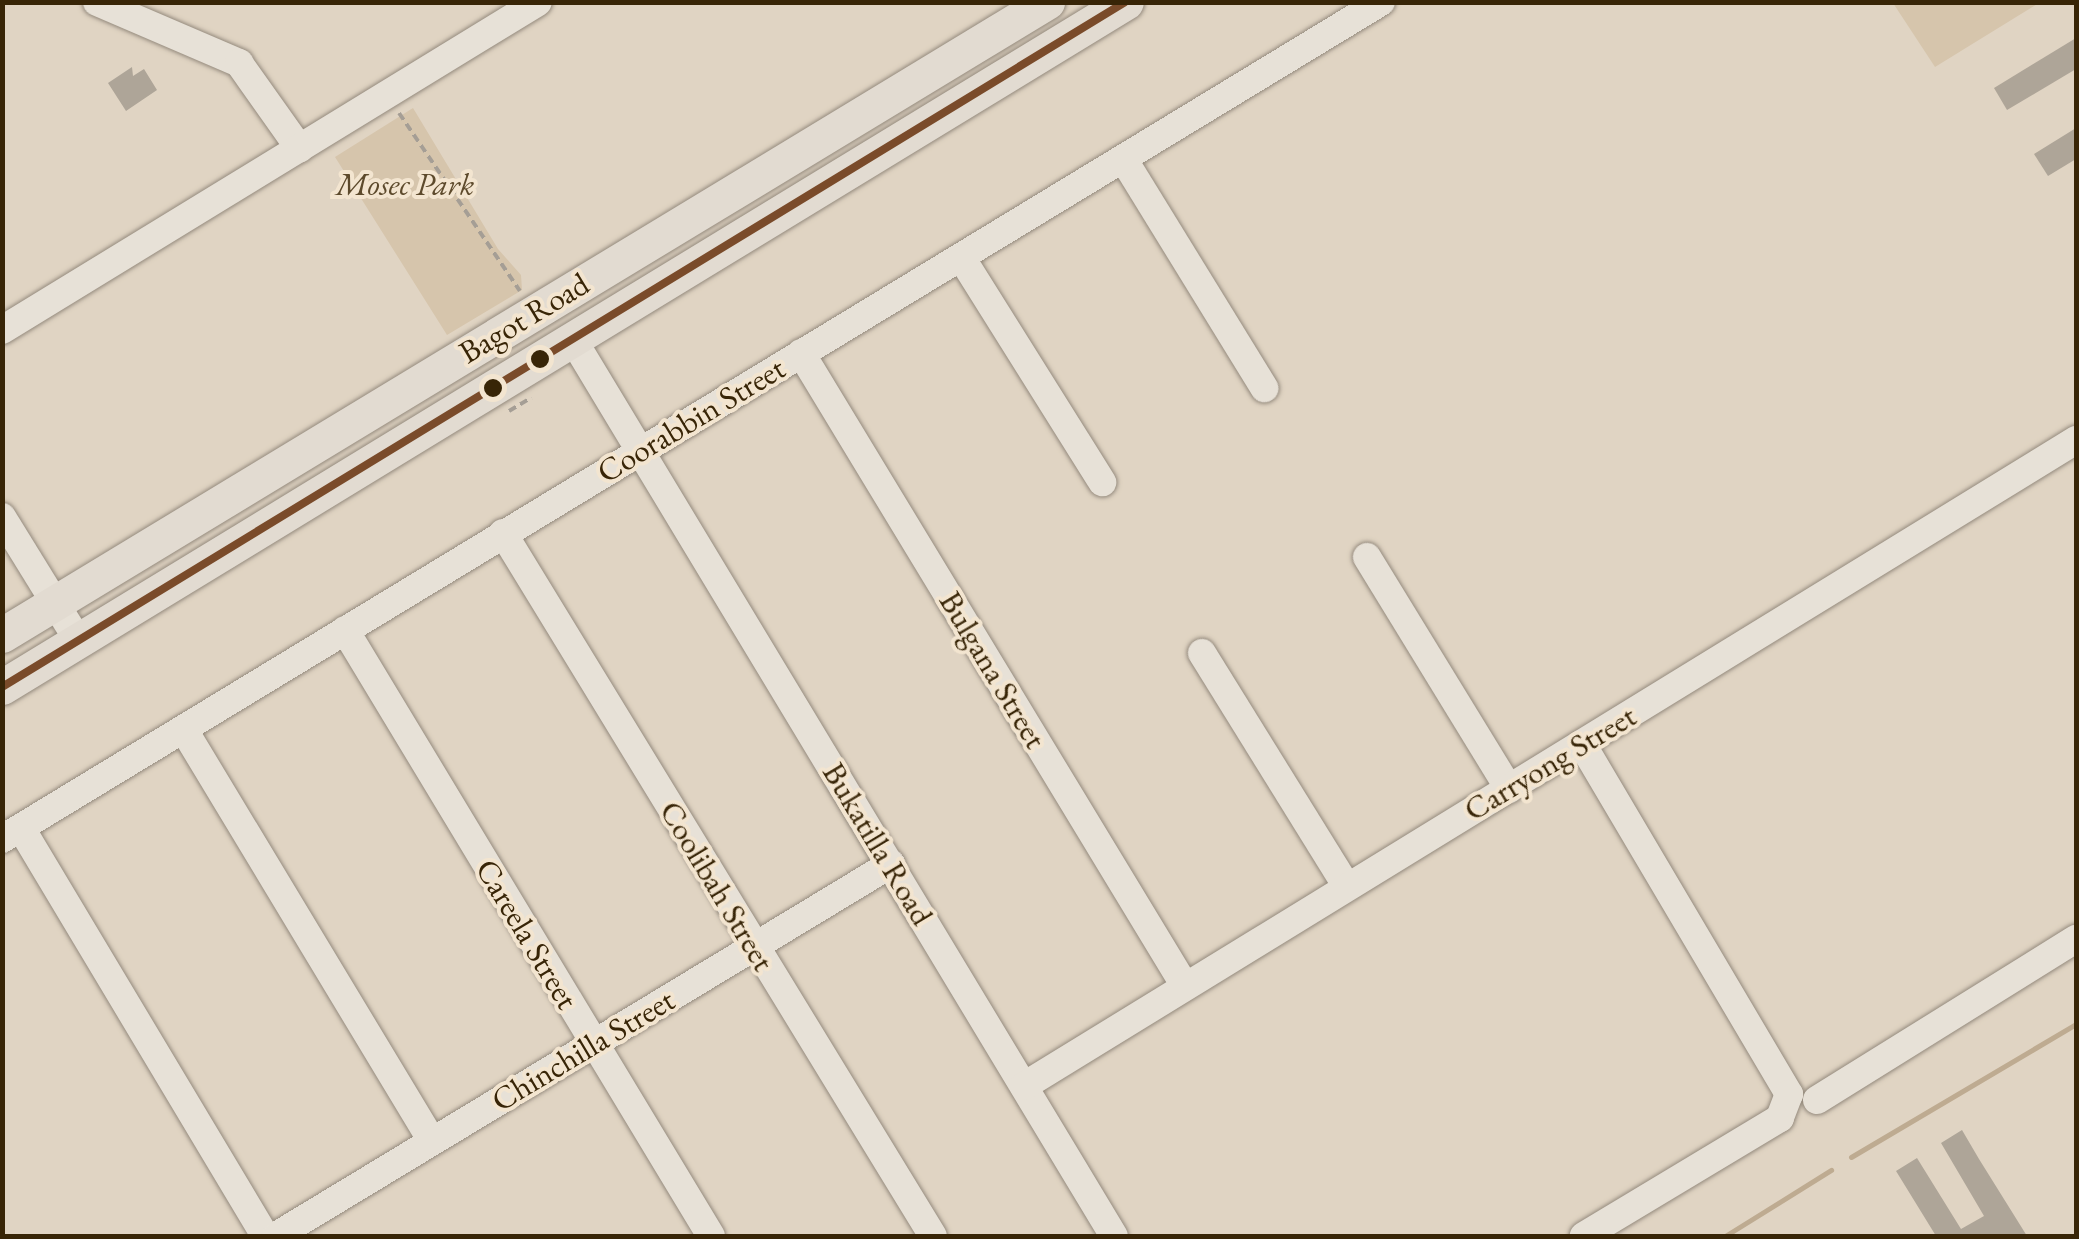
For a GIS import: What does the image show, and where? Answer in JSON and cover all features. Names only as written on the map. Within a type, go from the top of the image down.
[{"type":"main road","name":"Bagot Road","points":[[2,635],[1048,2]]},
{"type":"main road","name":"Bagot Road","points":[[2,686],[1126,2]]},
{"type":"street","points":[[98,2],[168,15],[239,62],[300,149]]},
{"type":"street","points":[[2,330],[389,98],[538,2]]},
{"type":"street","name":"Coorabbin Street","points":[[12,834],[1381,2]]},
{"type":"street","points":[[1124,160],[1264,388]]},
{"type":"street","points":[[962,257],[1102,482]]},
{"type":"street","name":"Bukatilla Road","points":[[572,338],[1114,1236]]},
{"type":"street","name":"Bulgana Street","points":[[802,353],[1185,986]]},
{"type":"street","name":"Carryong Street","points":[[1024,1086],[2076,440]]},
{"type":"street","points":[[2,517],[78,640]]},
{"type":"street","name":"Coolibah Street","points":[[504,533],[933,1236]]},
{"type":"street","points":[[1367,557],[1508,789]]},
{"type":"street","name":"Careela Street","points":[[346,630],[711,1236]]},
{"type":"street","points":[[1202,653],[1347,887]]},
{"type":"street","points":[[184,730],[432,1141]]},
{"type":"street","points":[[1582,744],[1789,1094],[1780,1118],[1584,1236]]},
{"type":"street","points":[[12,834],[266,1236]]},
{"type":"street","name":"Chinchilla Street","points":[[276,1236],[891,864]]},
{"type":"street","points":[[1817,1100],[2076,939]]},
{"type":"path","points":[[389,98],[522,295]]},
{"type":"green space","points":[[1893,3],[2039,3],[1935,67]]},
{"type":"green space","name":"Mosec Park","points":[[413,108],[498,249],[521,275],[522,290],[447,335],[335,157]]},
{"type":"building","points":[[2076,38],[2076,69],[2007,110],[1994,88]]},
{"type":"building","points":[[132,67],[133,76],[144,69],[157,90],[126,111],[108,83]]},
{"type":"building","points":[[2076,128],[2076,159],[2048,176],[2034,154]]},
{"type":"building","points":[[1962,1130],[2027,1236],[1936,1236],[1896,1171],[1917,1158],[1961,1229],[1984,1216],[1941,1143]]},
{"type":"waterway","points":[[1851,1157],[2076,1024]]},
{"type":"waterway","points":[[1725,1236],[1831,1170]]},
{"type":"transit line","points":[[2,687],[1125,2]]}]
